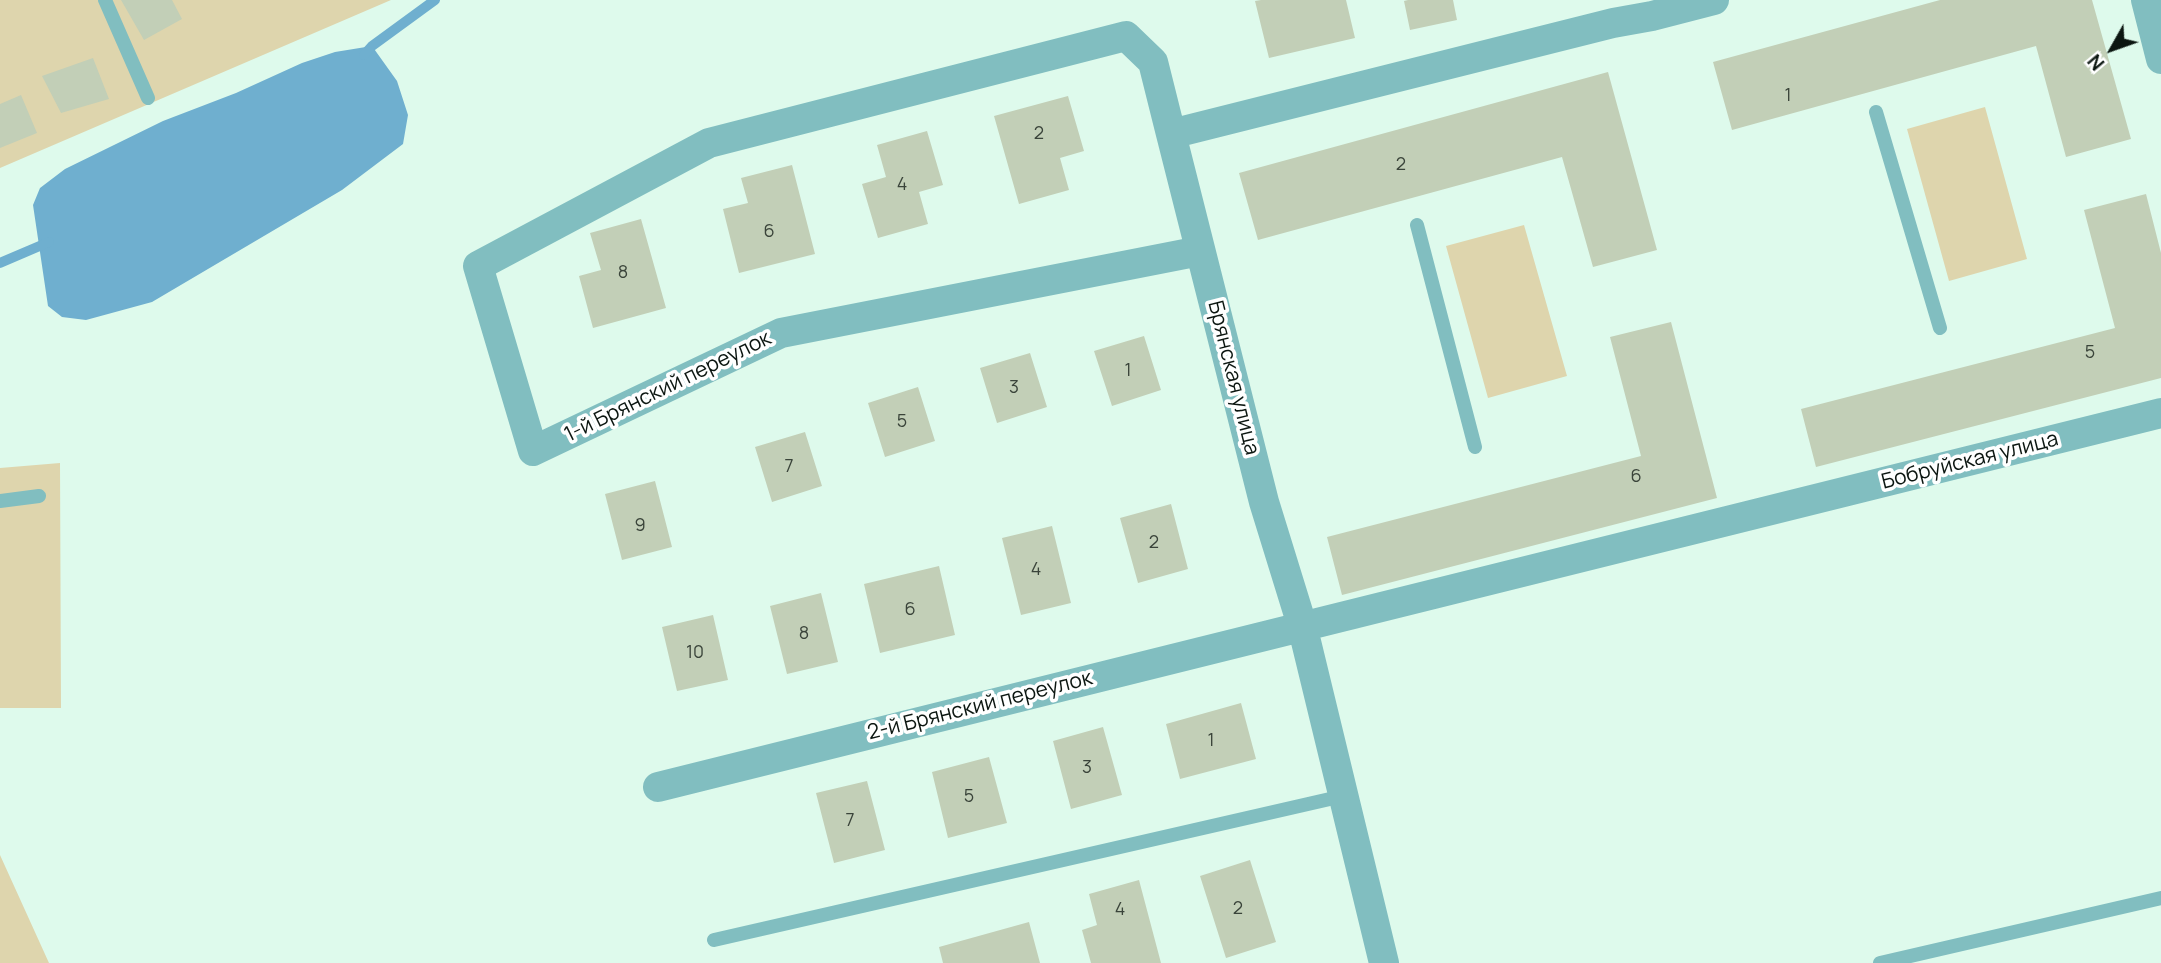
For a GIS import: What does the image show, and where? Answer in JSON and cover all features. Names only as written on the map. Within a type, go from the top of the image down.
[{"type":"street","points":[[1171,134],[1714,0]]},
{"type":"street","points":[[2146,0],[2161,59]]},
{"type":"street","name":"Брянская улица","points":[[478,266],[709,143],[1126,36],[1153,62],[1264,502],[1301,625],[1384,963]]},
{"type":"street","name":"1-й Брянский переулок","points":[[478,266],[534,451],[781,333],[1200,251]]},
{"type":"street","name":"Бобруйская улица","points":[[1301,625],[2161,413]]},
{"type":"street","name":"2-й Брянский переулок","points":[[658,787],[1301,625]]},
{"type":"lane","points":[[105,0],[148,98]]},
{"type":"lane","points":[[1876,112],[1940,328]]},
{"type":"lane","points":[[1417,225],[1475,447]]},
{"type":"lane","points":[[0,501],[39,496]]},
{"type":"lane","points":[[714,940],[1343,796]]},
{"type":"lane","points":[[1889,962],[2161,898]]},
{"type":"shaded area","points":[[0,0],[391,0],[0,168]]},
{"type":"shaded area","points":[[1985,107],[2027,259],[1949,281],[1907,129]]},
{"type":"shaded area","points":[[1524,225],[1567,376],[1488,398],[1446,246]]},
{"type":"shaded area","points":[[60,463],[61,708],[0,708],[0,468]]},
{"type":"shaded area","points":[[0,855],[49,963],[0,963]]},
{"type":"water","points":[[372,46],[397,81],[408,115],[403,144],[342,190],[152,302],[86,320],[62,317],[48,306],[33,205],[40,188],[65,169],[163,121],[236,93],[302,63],[335,52]]},
{"type":"building","points":[[121,0],[172,0],[182,19],[144,40]]},
{"type":"building","points":[[1346,0],[1355,38],[1269,58],[1255,1]]},
{"type":"building","points":[[1453,0],[1457,20],[1410,30],[1404,1]]},
{"type":"building","points":[[1940,0],[2092,0],[2131,139],[2066,157],[2036,46],[1732,130],[1713,62]]},
{"type":"building","points":[[93,58],[109,99],[61,113],[42,76]]},
{"type":"building","points":[[1608,72],[1657,250],[1593,267],[1562,157],[1258,240],[1239,173]]},
{"type":"building","points":[[21,95],[37,133],[0,148],[0,104]]},
{"type":"building","points":[[1068,96],[1084,151],[1060,158],[1069,190],[1019,204],[994,116]]},
{"type":"building","points":[[927,131],[943,185],[919,192],[928,224],[878,238],[862,184],[886,177],[877,145]]},
{"type":"building","points":[[792,165],[815,254],[739,273],[723,209],[748,203],[741,178]]},
{"type":"building","points":[[2146,194],[2161,253],[2161,378],[1816,467],[1801,409],[2115,328],[2084,210]]},
{"type":"building","points":[[641,219],[666,308],[593,328],[579,276],[601,270],[590,233]]},
{"type":"building","points":[[1671,322],[1717,498],[1342,595],[1327,537],[1641,456],[1610,337]]},
{"type":"building","points":[[1144,336],[1161,390],[1112,406],[1094,351]]},
{"type":"building","points":[[1030,353],[1047,407],[997,423],[980,368]]},
{"type":"building","points":[[918,387],[935,441],[885,457],[868,403]]},
{"type":"building","points":[[805,432],[822,486],[772,502],[755,447]]},
{"type":"building","points":[[655,481],[672,547],[622,560],[605,494]]},
{"type":"building","points":[[1171,504],[1188,569],[1138,583],[1120,518]]},
{"type":"building","points":[[1052,526],[1071,603],[1021,615],[1002,538]]},
{"type":"building","points":[[939,566],[955,635],[880,653],[864,584]]},
{"type":"building","points":[[821,593],[838,662],[787,674],[770,606]]},
{"type":"building","points":[[713,615],[728,680],[677,691],[662,627]]},
{"type":"building","points":[[1241,703],[1256,759],[1180,779],[1166,724]]},
{"type":"building","points":[[1103,727],[1122,795],[1071,809],[1053,741]]},
{"type":"building","points":[[989,757],[1007,823],[948,838],[932,772]]},
{"type":"building","points":[[867,781],[885,850],[834,863],[816,793]]},
{"type":"building","points":[[1250,860],[1276,942],[1226,958],[1200,876]]},
{"type":"building","points":[[1139,880],[1161,963],[1091,963],[1082,930],[1097,925],[1089,894]]},
{"type":"building","points":[[1029,922],[1040,963],[943,963],[939,947]]},
{"type":"waterway","points":[[364,55],[372,46],[435,0]]},
{"type":"waterway","points":[[0,263],[49,242]]}]
